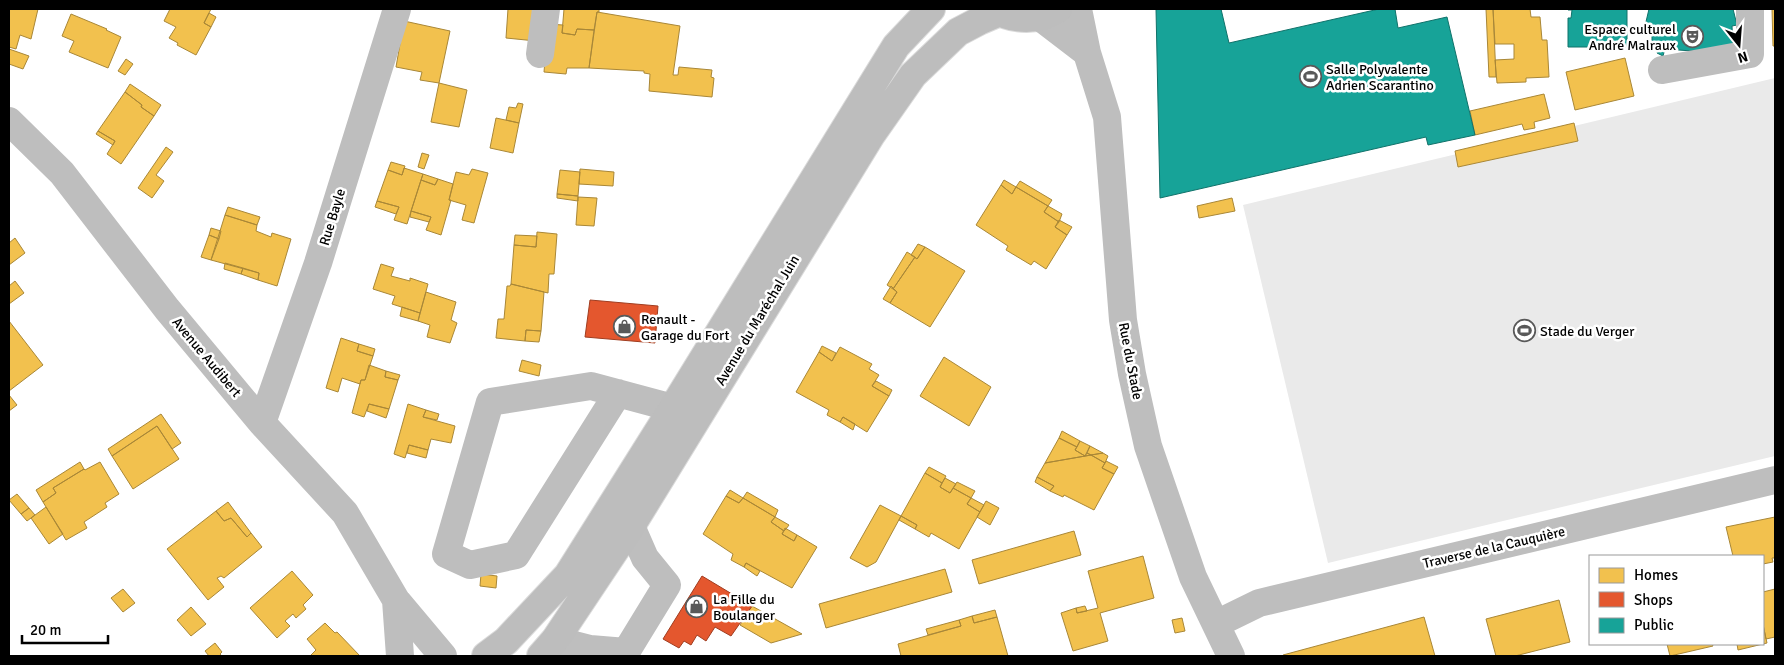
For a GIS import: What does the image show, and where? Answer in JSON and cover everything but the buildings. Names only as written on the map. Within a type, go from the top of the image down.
[{"type":"main road","name":"Avenue du Maréchal Juin","points":[[486,656],[506,642],[568,575],[896,46],[931,9]]},
{"type":"main road","name":"Avenue du Maréchal Juin","points":[[548,648],[631,526],[871,135],[913,75],[958,32],[998,11]]},
{"type":"main road","points":[[998,11],[1020,18],[1049,13]]},
{"type":"street","name":"Rue Bayle","points":[[262,423],[318,263],[397,9]]},
{"type":"street","points":[[540,54],[546,9]]},
{"type":"street","name":"Rue du Stade","points":[[1078,9],[1087,53],[1106,117],[1123,320],[1132,374],[1148,446],[1192,577],[1231,656]]},
{"type":"street","points":[[1662,70],[1750,54],[1750,9]]},
{"type":"street","points":[[1049,13],[1087,53]]},
{"type":"street","name":"Avenue Audibert","points":[[9,121],[62,173],[167,309],[262,423],[345,512],[396,600],[443,656]]},
{"type":"street","points":[[618,393],[516,555],[470,565],[446,554],[490,402],[591,386],[618,393],[673,408]]},
{"type":"street","name":"Traverse de la Cauquière","points":[[1216,624],[1259,603],[1775,480]]},
{"type":"street","points":[[548,648],[626,652],[667,585],[645,558],[631,526]]},
{"type":"street","name":"Avenue Audibert","points":[[396,600],[400,656]]},
{"type":"shaded area","name":"Stade du Verger","points":[[1775,78],[1775,456],[1328,563],[1243,205]]},
{"type":"place","name":"Espace culturel André Malraux","points":[[1692,37]]},
{"type":"place","name":"Salle Polyvalente Adrien Scarantino","points":[[1310,77]]},
{"type":"place","name":"Renault - Garage du Fort","points":[[625,327]]},
{"type":"place","name":"Stade du Verger","points":[[1524,331]]},
{"type":"place","name":"La Fille du Boulanger","points":[[697,607]]}]
